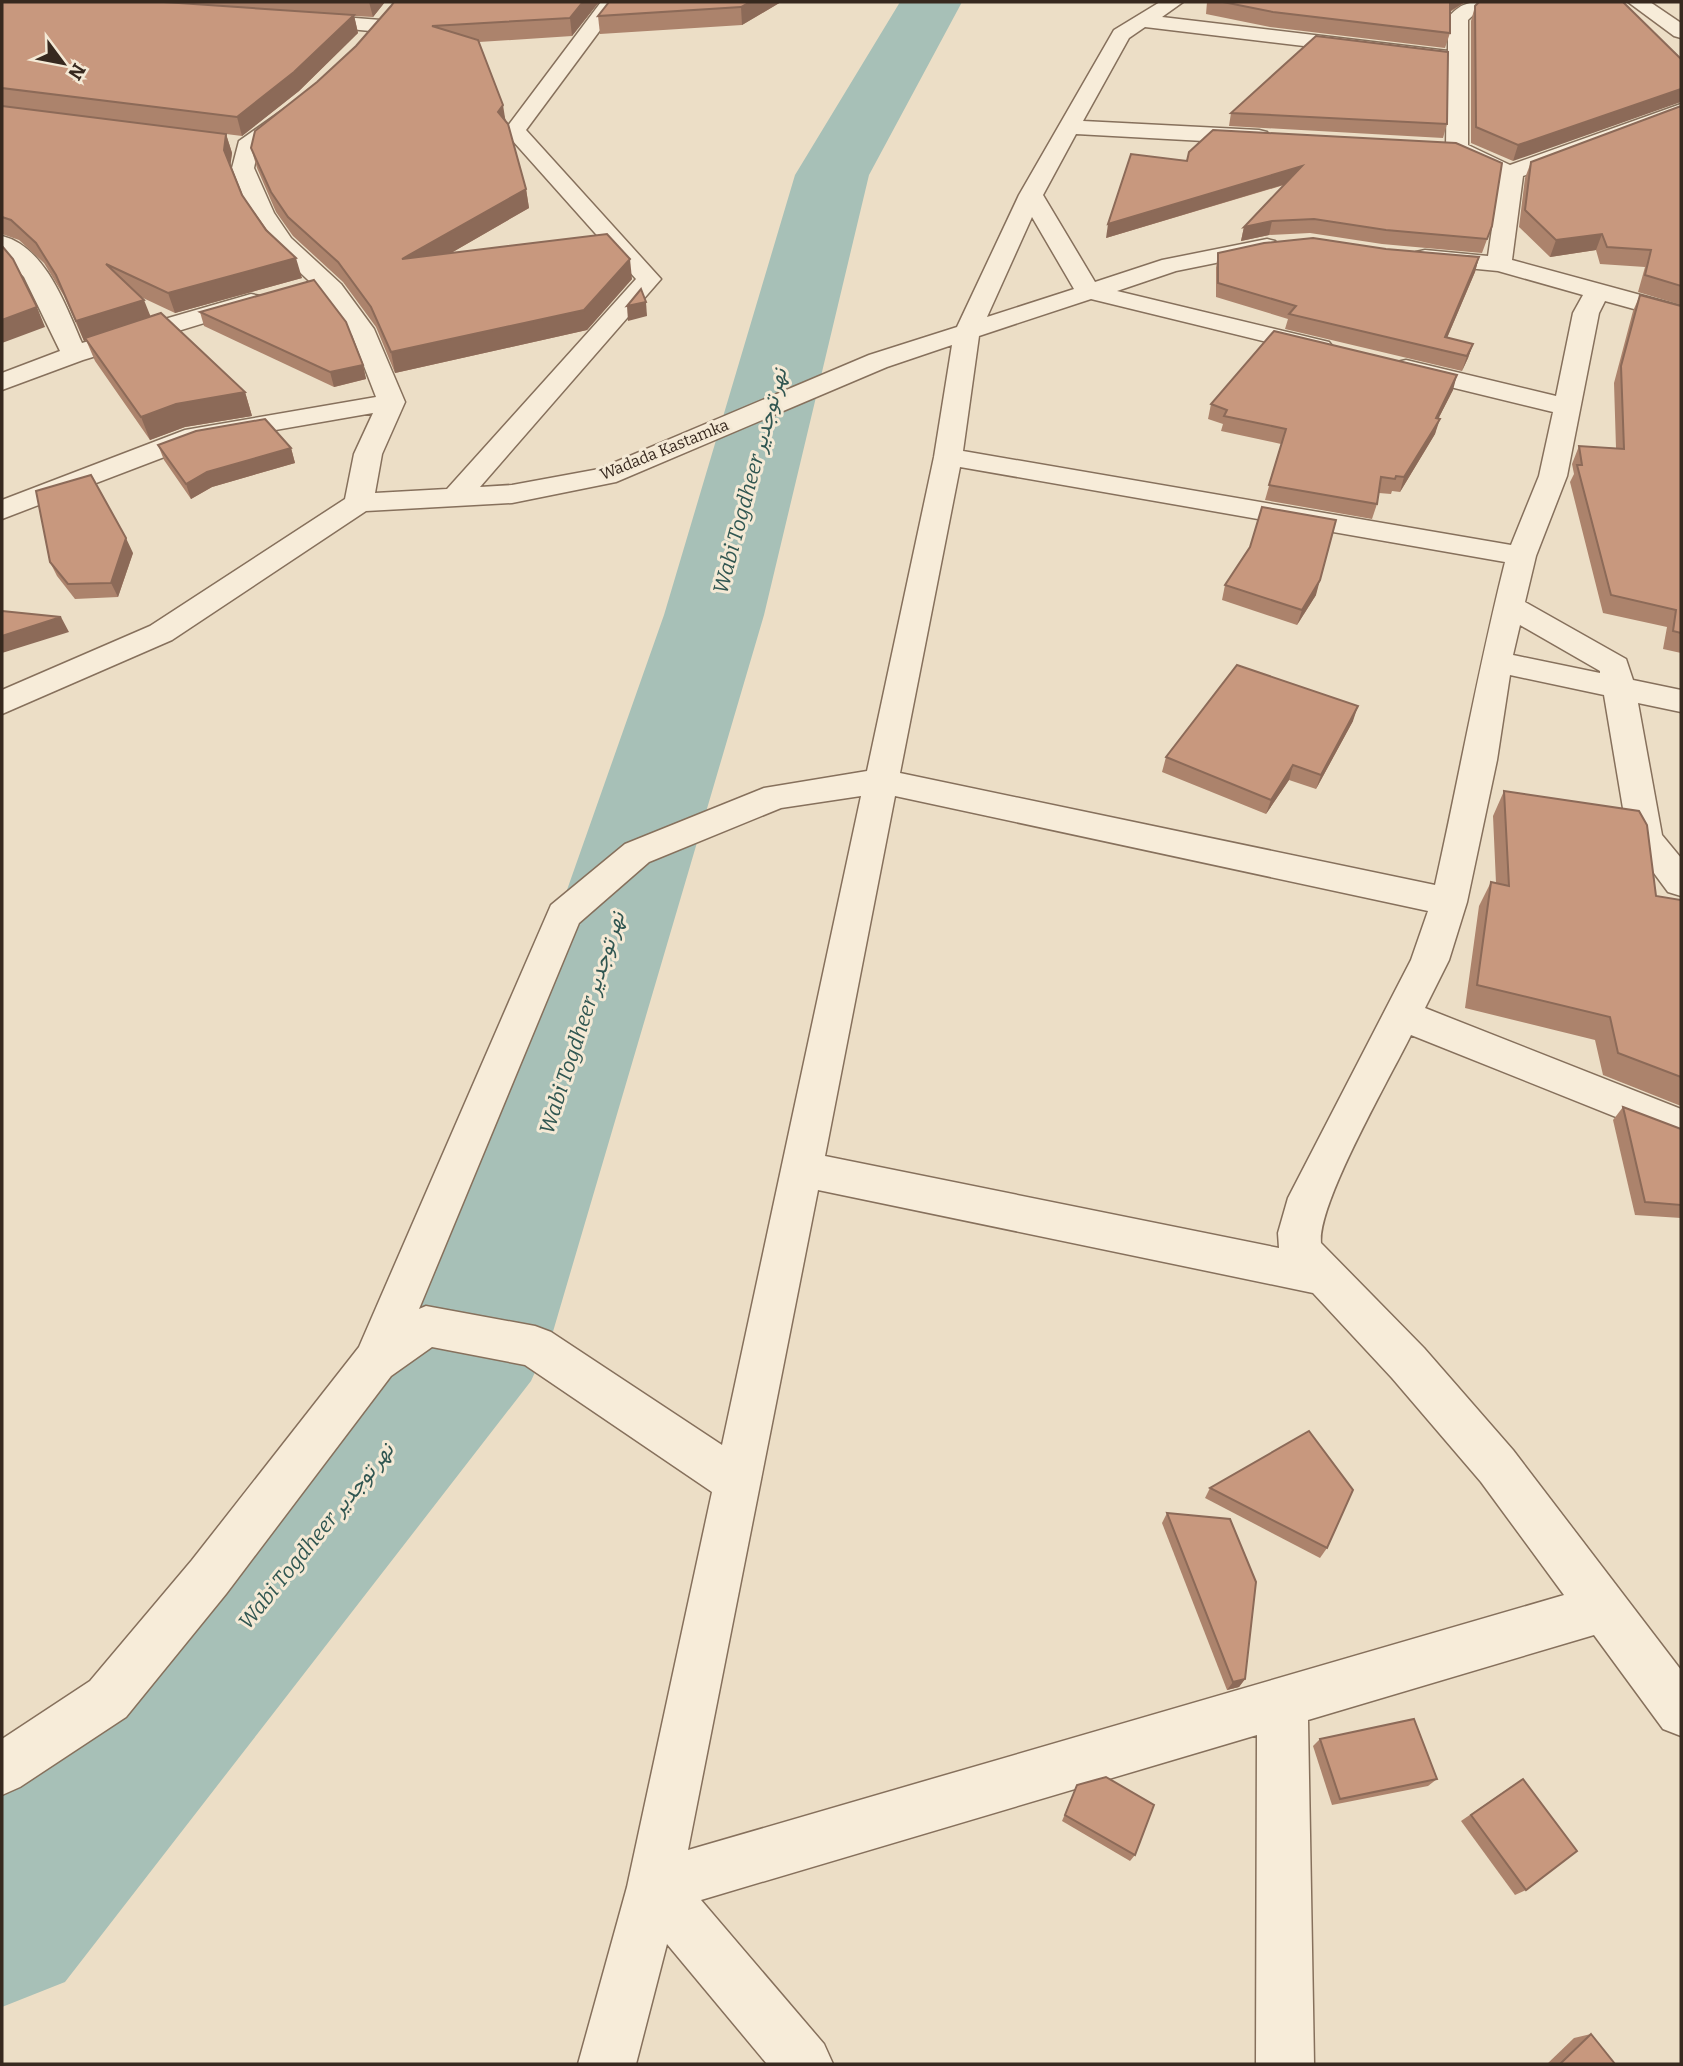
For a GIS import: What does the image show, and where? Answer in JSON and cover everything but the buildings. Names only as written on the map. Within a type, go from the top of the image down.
[{"type":"street","points":[[456,497],[649,279],[515,131],[611,2]]},
{"type":"street","points":[[607,2064],[654,1887],[738,1483],[948,457],[967,332],[1031,195],[1121,34],[1173,2]]},
{"type":"street","points":[[1457,148],[1458,18],[1477,2]]},
{"type":"street","points":[[1638,2],[1681,32]]},
{"type":"street","points":[[285,19],[386,18],[362,45]]},
{"type":"street","points":[[1141,21],[1458,58]]},
{"type":"street","points":[[220,142],[247,146],[295,112],[314,93]]},
{"type":"street","points":[[1429,146],[1457,148],[1512,172],[1681,110]]},
{"type":"street","points":[[1069,127],[1277,138]]},
{"type":"street","points":[[2,703],[161,633],[359,503],[368,454],[392,402],[365,334],[332,289],[282,243],[262,213],[243,168],[247,146]]},
{"type":"street","points":[[1499,264],[1512,172]]},
{"type":"street","points":[[1031,195],[1088,291],[1341,352]]},
{"type":"street","points":[[2,243],[18,254],[34,273],[74,354]]},
{"type":"street","name":"Wadada Kastamka","points":[[359,503],[512,494],[606,476],[878,361],[1171,265],[1269,245],[1296,244]]},
{"type":"street","points":[[1406,256],[1499,264],[1681,314]]},
{"type":"street","points":[[299,289],[324,282]]},
{"type":"street","points":[[1597,291],[1586,313],[1553,476],[1521,556],[1496,662],[1477,773],[1449,902],[1430,960],[1304,1212],[1299,1233],[1301,1251],[1408,1363],[1497,1466],[1681,1711]]},
{"type":"street","points":[[2,382],[74,354],[212,311],[274,295]]},
{"type":"street","points":[[1381,362],[1567,407]]},
{"type":"street","points":[[2,510],[195,436],[392,402]]},
{"type":"street","points":[[948,457],[1521,556]]},
{"type":"street","points":[[1510,606],[1615,666],[1645,838],[1681,883]]},
{"type":"street","points":[[1496,662],[1681,701]]},
{"type":"street","points":[[2,1769],[108,1699],[209,1577],[375,1362],[564,915],[637,853],[776,797],[882,781],[1449,902]]},
{"type":"street","points":[[1402,1015],[1681,1126]]},
{"type":"street","points":[[803,1168],[1322,1276]]},
{"type":"street","points":[[375,1362],[426,1326],[535,1346],[738,1483]]},
{"type":"street","points":[[654,1887],[1603,1608]]},
{"type":"street","points":[[1282,1702],[1285,2064]]},
{"type":"street","points":[[654,1887],[804,2064]]},
{"type":"waterway","name":"Wabi Togdheer نهر توجدير","points":[[2,1919],[481,1335],[714,615],[832,175],[931,2]]}]
